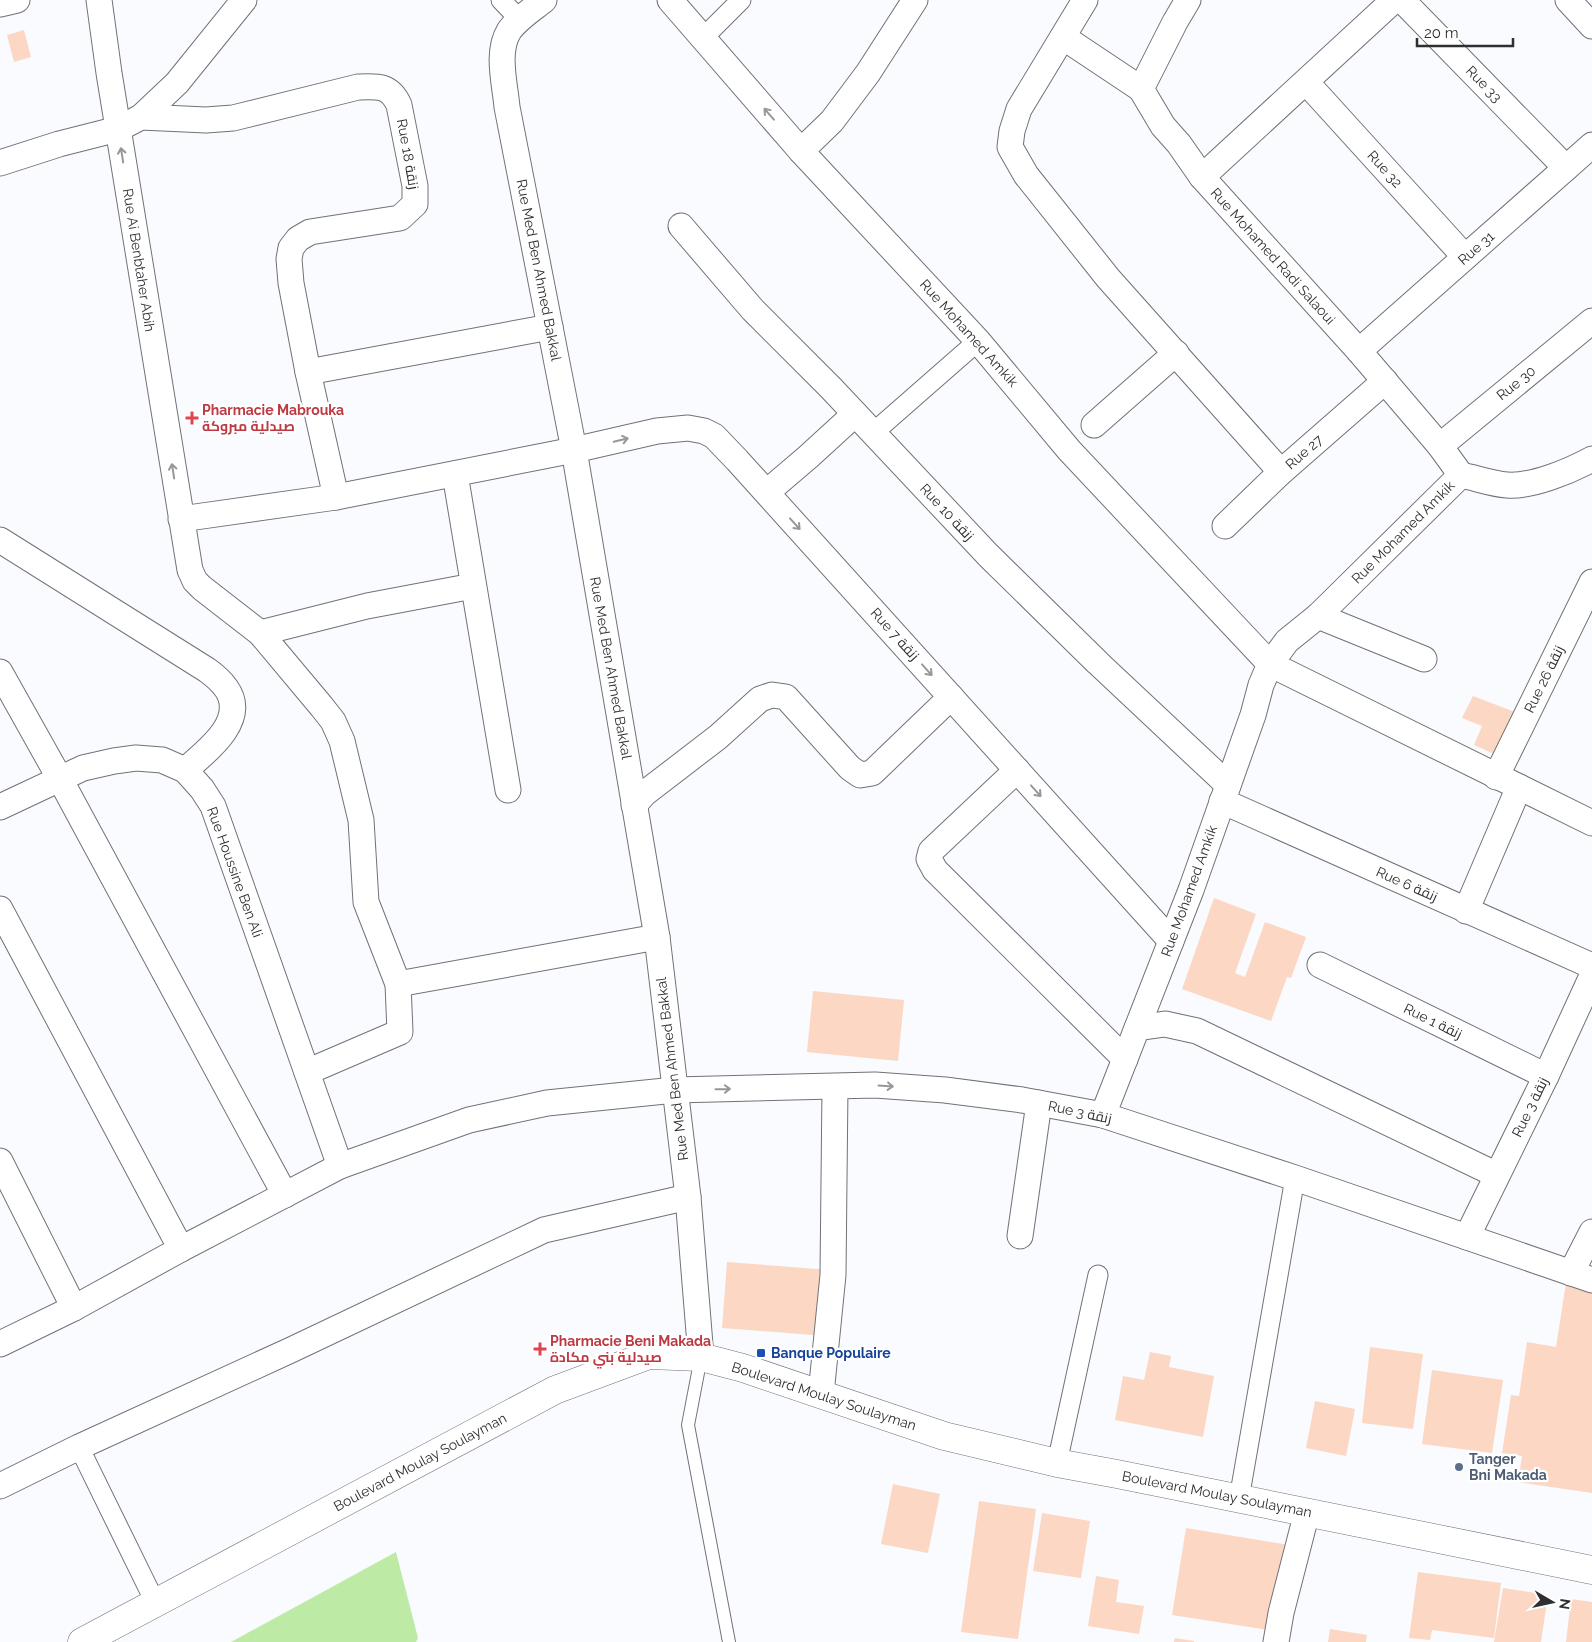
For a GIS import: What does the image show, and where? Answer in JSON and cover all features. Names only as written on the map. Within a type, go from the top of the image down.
[{"type":"main road","name":"Boulevard Moulay Soulayman","points":[[82,1642],[555,1390],[649,1355],[701,1357],[743,1368],[944,1436],[1057,1463],[1592,1570]]},
{"type":"street","points":[[0,4],[17,0]]},
{"type":"street","name":"Rue Ai Benbtaher Abih","points":[[99,0],[118,129],[190,570],[195,581],[202,588],[260,633],[333,721],[342,741],[361,820],[366,902],[398,984],[400,1032],[306,1072]]},
{"type":"street","points":[[0,163],[59,144],[118,129],[141,117],[177,83],[244,0]]},
{"type":"street","points":[[502,0],[520,20]]},
{"type":"street","name":"Rue Med Ben Ahmed Bakkal","points":[[544,0],[509,31],[504,46],[502,65],[507,107],[574,450],[657,936],[688,1197],[701,1357]]},
{"type":"street","name":"Rue Mohamed Amkik","points":[[670,0],[802,151],[978,341],[1069,450],[1270,664],[1592,823]]},
{"type":"street","points":[[703,38],[742,0]]},
{"type":"street","points":[[802,151],[832,121],[863,80],[915,0]]},
{"type":"street","points":[[1085,0],[1019,109],[1012,131],[1010,147],[1026,175],[1102,270],[1281,472]]},
{"type":"street","points":[[1063,37],[1141,89],[1188,0]]},
{"type":"street","points":[[1202,177],[1394,0]]},
{"type":"street","name":"Rue 33","points":[[1402,0],[1566,168]]},
{"type":"street","points":[[1568,0],[1592,26]]},
{"type":"street","name":"Rue 32","points":[[1306,82],[1465,257]]},
{"type":"street","name":"Rue 18 زنقة","points":[[141,117],[206,120],[233,118],[358,87],[375,86],[386,88],[396,99],[399,105],[415,186],[415,204],[400,218],[310,232],[298,239],[291,248],[289,259],[291,283],[308,372],[336,497]]},
{"type":"street","name":"Rue Mohamed Radi Salaoui","points":[[1141,89],[1163,126],[1179,144],[1202,177],[1359,351],[1440,446],[1461,475]]},
{"type":"street","name":"Rue 31","points":[[1359,351],[1592,145]]},
{"type":"street","name":"Rue 10 زنقة","points":[[682,226],[754,310],[988,555],[1098,663],[1225,793]]},
{"type":"street","name":"Rue 30","points":[[1440,446],[1592,321]]},
{"type":"street","points":[[308,372],[550,327]]},
{"type":"street","points":[[873,433],[978,341]]},
{"type":"street","points":[[1094,425],[1176,354]]},
{"type":"street","name":"Rue 27","points":[[1225,526],[1281,472],[1385,381]]},
{"type":"street","points":[[767,492],[855,414]]},
{"type":"street","name":"Rue 7 زنقة","points":[[181,520],[336,497],[574,450],[657,431],[688,428],[704,431],[722,442],[1171,941]]},
{"type":"street","name":"Rue Mohamed Amkik","points":[[1103,1115],[1191,890],[1261,685],[1270,664],[1286,641],[1318,616],[1461,475],[1508,485],[1538,481],[1570,470],[1592,459]]},
{"type":"street","points":[[455,474],[508,790]]},
{"type":"street","points":[[0,540],[207,670],[227,689],[231,696],[232,705],[229,725],[216,743],[185,770]]},
{"type":"street","name":"Rue 26 زنقة","points":[[1496,776],[1592,582]]},
{"type":"street","points":[[260,633],[367,606],[473,586]]},
{"type":"street","points":[[1318,616],[1424,659]]},
{"type":"street","points":[[0,672],[285,1195]]},
{"type":"street","points":[[634,805],[645,793],[718,737],[760,699],[772,695],[786,697],[850,768],[860,775],[872,772],[952,697]]},
{"type":"street","name":"Rue Houssine Ben Ali","points":[[0,807],[83,768],[114,761],[136,758],[162,760],[185,770],[202,789],[213,806],[340,1166]]},
{"type":"street","points":[[1017,770],[931,850],[928,859],[934,870],[1125,1059]]},
{"type":"street","points":[[1466,911],[1519,787]]},
{"type":"street","name":"Rue 6 زنقة","points":[[1225,793],[1466,911],[1592,966]]},
{"type":"street","points":[[0,909],[181,1249]]},
{"type":"street","points":[[398,984],[657,936]]},
{"type":"street","name":"Rue 1 زنقة","points":[[1320,965],[1546,1076]]},
{"type":"street","name":"Rue 3 زنقة","points":[[1467,1237],[1546,1076],[1592,976]]},
{"type":"street","points":[[1137,1028],[1165,1024],[1197,1031],[1497,1175]]},
{"type":"street","name":"Rue 3 زنقة","points":[[0,1344],[74,1308],[181,1249],[340,1166],[469,1120],[547,1103],[674,1090],[875,1085],[945,1090],[1040,1103],[1103,1115],[1295,1178],[1581,1277]]},
{"type":"street","points":[[820,1394],[833,1275],[835,1087]]},
{"type":"street","points":[[1020,1236],[1040,1103]]},
{"type":"street","points":[[0,1161],[74,1308]]},
{"type":"street","points":[[1239,1499],[1295,1178]]},
{"type":"street","points":[[0,1486],[79,1447],[291,1350],[544,1230],[688,1197]]},
{"type":"street","points":[[1581,1277],[1592,1232]]},
{"type":"street","points":[[1057,1463],[1098,1275]]},
{"type":"street","points":[[79,1447],[155,1602]]},
{"type":"street","points":[[1276,1642],[1280,1613],[1307,1512]]},
{"type":"lane","points":[[701,1357],[688,1425],[729,1642]]},
{"type":"green space","points":[[396,1552],[418,1638],[416,1642],[231,1642]]},
{"type":"building","points":[[24,30],[31,57],[14,62],[7,35]]},
{"type":"building","points":[[1473,696],[1515,712],[1494,754],[1474,745],[1482,726],[1462,718]]},
{"type":"building","points":[[1214,898],[1256,914],[1235,973],[1245,977],[1265,922],[1306,937],[1291,978],[1287,977],[1271,1021],[1182,989]]},
{"type":"building","points":[[813,991],[904,1000],[898,1061],[807,1052]]},
{"type":"building","points":[[727,1262],[830,1270],[825,1336],[722,1328]]},
{"type":"building","points":[[1566,1283],[1592,1287],[1592,1493],[1518,1482],[1522,1456],[1502,1453],[1511,1395],[1519,1396],[1527,1342],[1556,1347]]},
{"type":"building","points":[[1370,1347],[1423,1354],[1413,1429],[1362,1423]]},
{"type":"building","points":[[1150,1352],[1171,1356],[1169,1367],[1214,1376],[1203,1437],[1115,1420],[1123,1376],[1144,1380]]},
{"type":"building","points":[[1432,1370],[1503,1380],[1492,1453],[1422,1444]]},
{"type":"building","points":[[1315,1401],[1355,1409],[1346,1456],[1306,1448]]},
{"type":"building","points":[[893,1484],[940,1494],[928,1553],[881,1544]]},
{"type":"building","points":[[979,1501],[1036,1509],[1018,1639],[961,1632]]},
{"type":"building","points":[[1042,1513],[1090,1521],[1081,1578],[1033,1571]]},
{"type":"building","points":[[1186,1528],[1289,1545],[1275,1631],[1172,1615]]},
{"type":"building","points":[[1418,1572],[1501,1583],[1494,1638],[1432,1630],[1430,1640],[1409,1638]]},
{"type":"building","points":[[1096,1576],[1119,1580],[1116,1602],[1144,1606],[1139,1634],[1088,1626]]},
{"type":"building","points":[[1503,1588],[1548,1595],[1541,1642],[1494,1642]]},
{"type":"building","points":[[1571,1599],[1592,1602],[1592,1642],[1566,1642]]},
{"type":"building","points":[[1330,1629],[1367,1635],[1366,1642],[1328,1642]]},
{"type":"building","points":[[1175,1638],[1194,1641],[1194,1642],[1174,1642]]},
{"type":"place","name":"Pharmacie Mabrouka صيدلية مبروكة","points":[[192,418]]},
{"type":"place","name":"Pharmacie Beni Makada صيدلية بني مكادة","points":[[540,1349]]},
{"type":"place","name":"Banque Populaire","points":[[761,1353]]},
{"type":"place","name":"Tanger Bni Makada","points":[[1459,1467]]}]
